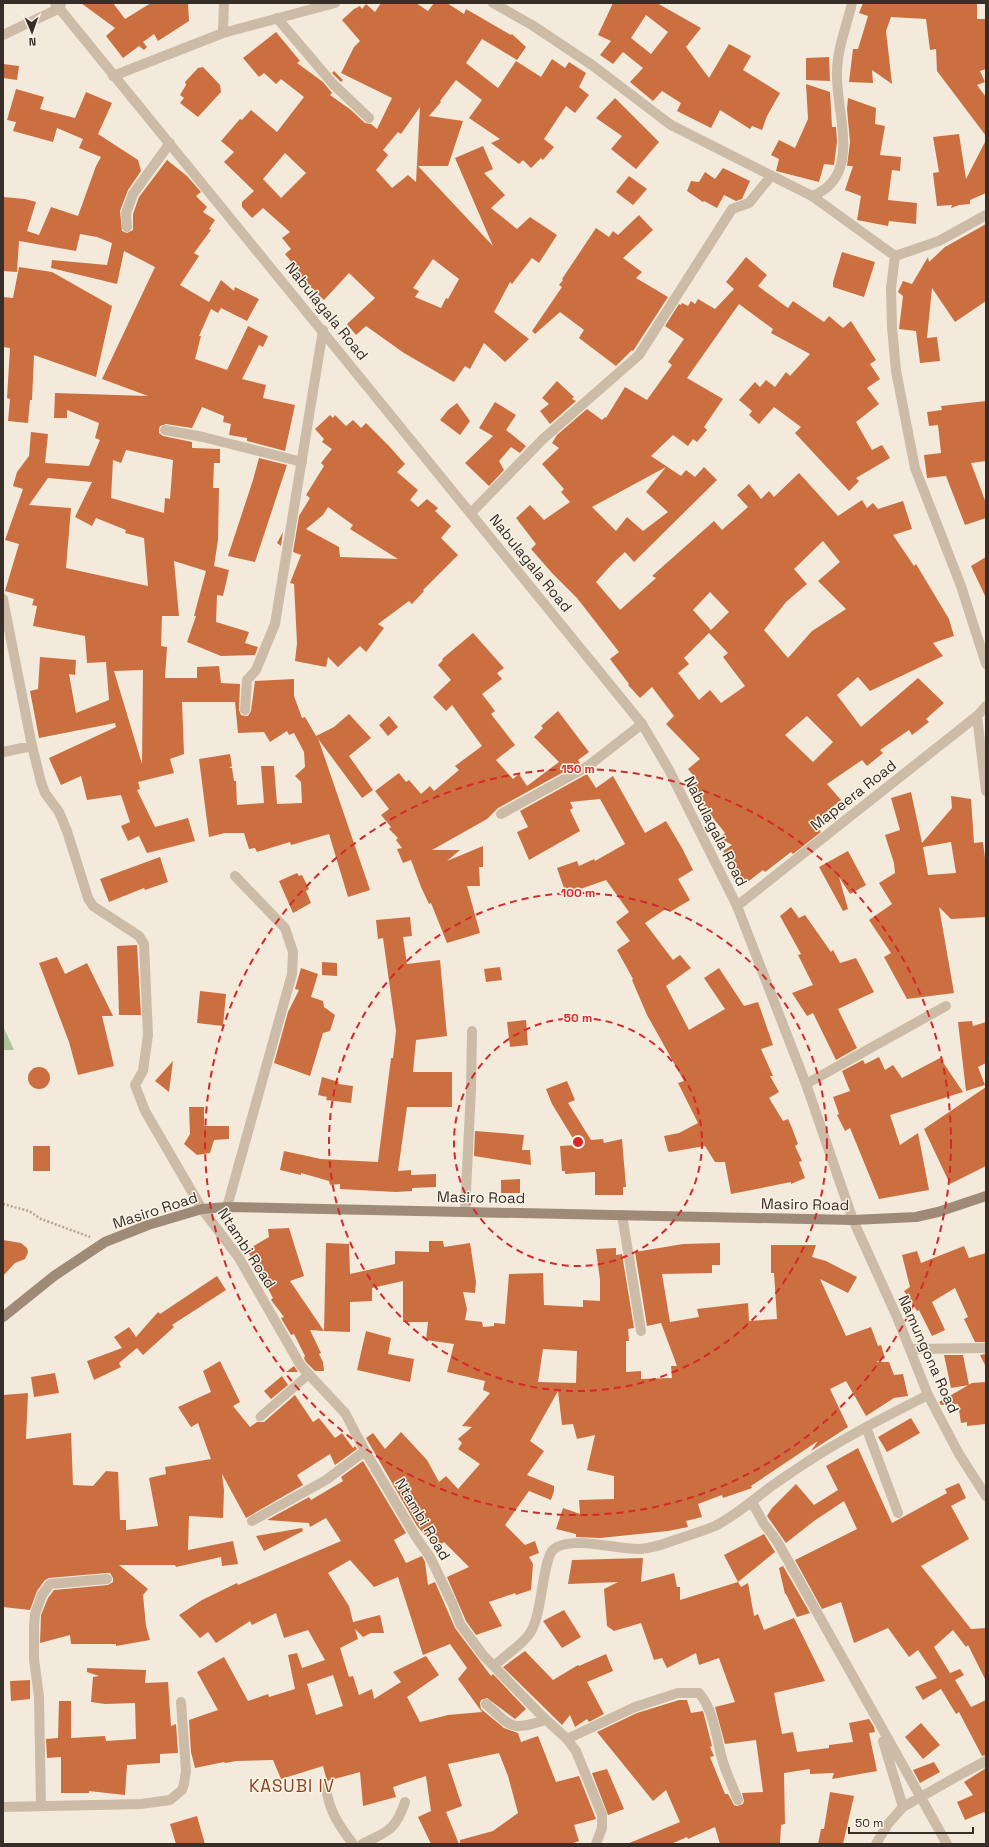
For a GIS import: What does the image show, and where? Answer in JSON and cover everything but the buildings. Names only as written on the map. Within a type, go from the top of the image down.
[{"type":"main road","name":"Masiro Road","points":[[3,1317],[54,1276],[105,1242],[148,1225],[202,1209],[227,1207],[853,1220],[916,1217],[938,1212],[986,1196]]},
{"type":"street","points":[[223,33],[224,3]]},
{"type":"street","points":[[114,76],[223,33],[335,3]]},
{"type":"street","points":[[493,3],[532,25],[592,65],[671,126],[812,196],[895,256]]},
{"type":"street","points":[[812,196],[825,191],[832,184],[838,174],[842,161],[843,141],[837,70],[852,3]]},
{"type":"street","points":[[3,35],[59,5]]},
{"type":"street","name":"Nabulagala Road","points":[[59,5],[114,76],[323,330],[642,724],[668,768],[737,906],[806,1084],[853,1220]]},
{"type":"street","points":[[278,18],[334,85],[368,118]]},
{"type":"street","points":[[126,227],[126,213],[133,194],[170,143]]},
{"type":"street","points":[[471,513],[543,439],[639,355],[732,209],[749,203],[771,176]]},
{"type":"street","points":[[895,256],[939,241],[986,215]]},
{"type":"street","points":[[895,256],[891,288],[892,327],[896,371],[915,468],[960,586],[986,664]]},
{"type":"street","points":[[245,710],[247,680],[256,670],[275,624],[323,330]]},
{"type":"street","points":[[165,430],[203,437],[302,462]]},
{"type":"street","points":[[3,600],[32,746],[3,752]]},
{"type":"street","name":"Mapeera Road","points":[[737,906],[978,716],[986,706]]},
{"type":"street","points":[[978,716],[986,791]]},
{"type":"street","points":[[502,814],[588,766],[642,724]]},
{"type":"street","name":"Ntambi Road","points":[[32,746],[45,793],[58,812],[67,831],[88,898],[93,906],[138,936],[144,944],[148,1035],[143,1071],[135,1084],[145,1111],[202,1209],[239,1258],[301,1366],[345,1412],[365,1451],[416,1537],[430,1557],[453,1605],[460,1624],[476,1645],[576,1750],[602,1814],[602,1828],[596,1844]]},
{"type":"street","name":"Ntambi Road","points":[[227,1207],[292,974],[293,952],[285,928],[235,876]]},
{"type":"street","points":[[806,1084],[946,1006]]},
{"type":"street","points":[[465,1212],[472,1089],[472,1031]]},
{"type":"street","points":[[622,1215],[641,1331]]},
{"type":"street","name":"Namungona Road","points":[[853,1220],[910,1349],[928,1395],[959,1454],[986,1496]]},
{"type":"street","points":[[910,1349],[986,1348]]},
{"type":"street","points":[[495,1665],[530,1633],[537,1619],[548,1561],[552,1551],[558,1546],[569,1544],[610,1545],[639,1549],[659,1546],[715,1525],[752,1502],[808,1461],[866,1427],[928,1395]]},
{"type":"street","points":[[866,1427],[898,1513]]},
{"type":"street","points":[[252,1521],[326,1480],[365,1451]]},
{"type":"street","points":[[752,1502],[764,1524],[777,1541],[947,1844]]},
{"type":"street","points":[[41,1806],[39,1697],[34,1659],[35,1614],[42,1595],[50,1584],[107,1579]]},
{"type":"street","points":[[567,1739],[635,1707],[678,1693],[699,1693],[704,1698],[713,1722],[723,1762],[738,1800]]},
{"type":"street","points":[[3,1807],[141,1804],[170,1800],[182,1790],[186,1771],[181,1702]]},
{"type":"street","points":[[486,1704],[508,1724],[517,1727],[546,1720]]},
{"type":"street","points":[[883,1741],[903,1807]]},
{"type":"street","points":[[876,1844],[888,1824],[903,1807],[986,1761]]},
{"type":"street","points":[[326,1787],[328,1803],[336,1822],[353,1844]]},
{"type":"street","points":[[362,1844],[386,1832],[400,1819],[405,1802]]},
{"type":"lane","points":[[260,1417],[309,1374]]},
{"type":"path","points":[[3,1204],[29,1211],[41,1219],[105,1242]]},
{"type":"green space","points":[[3,1026],[14,1050],[3,1050]]},
{"type":"district","name":"KASUBI IV","points":[[292,1786]]}]
